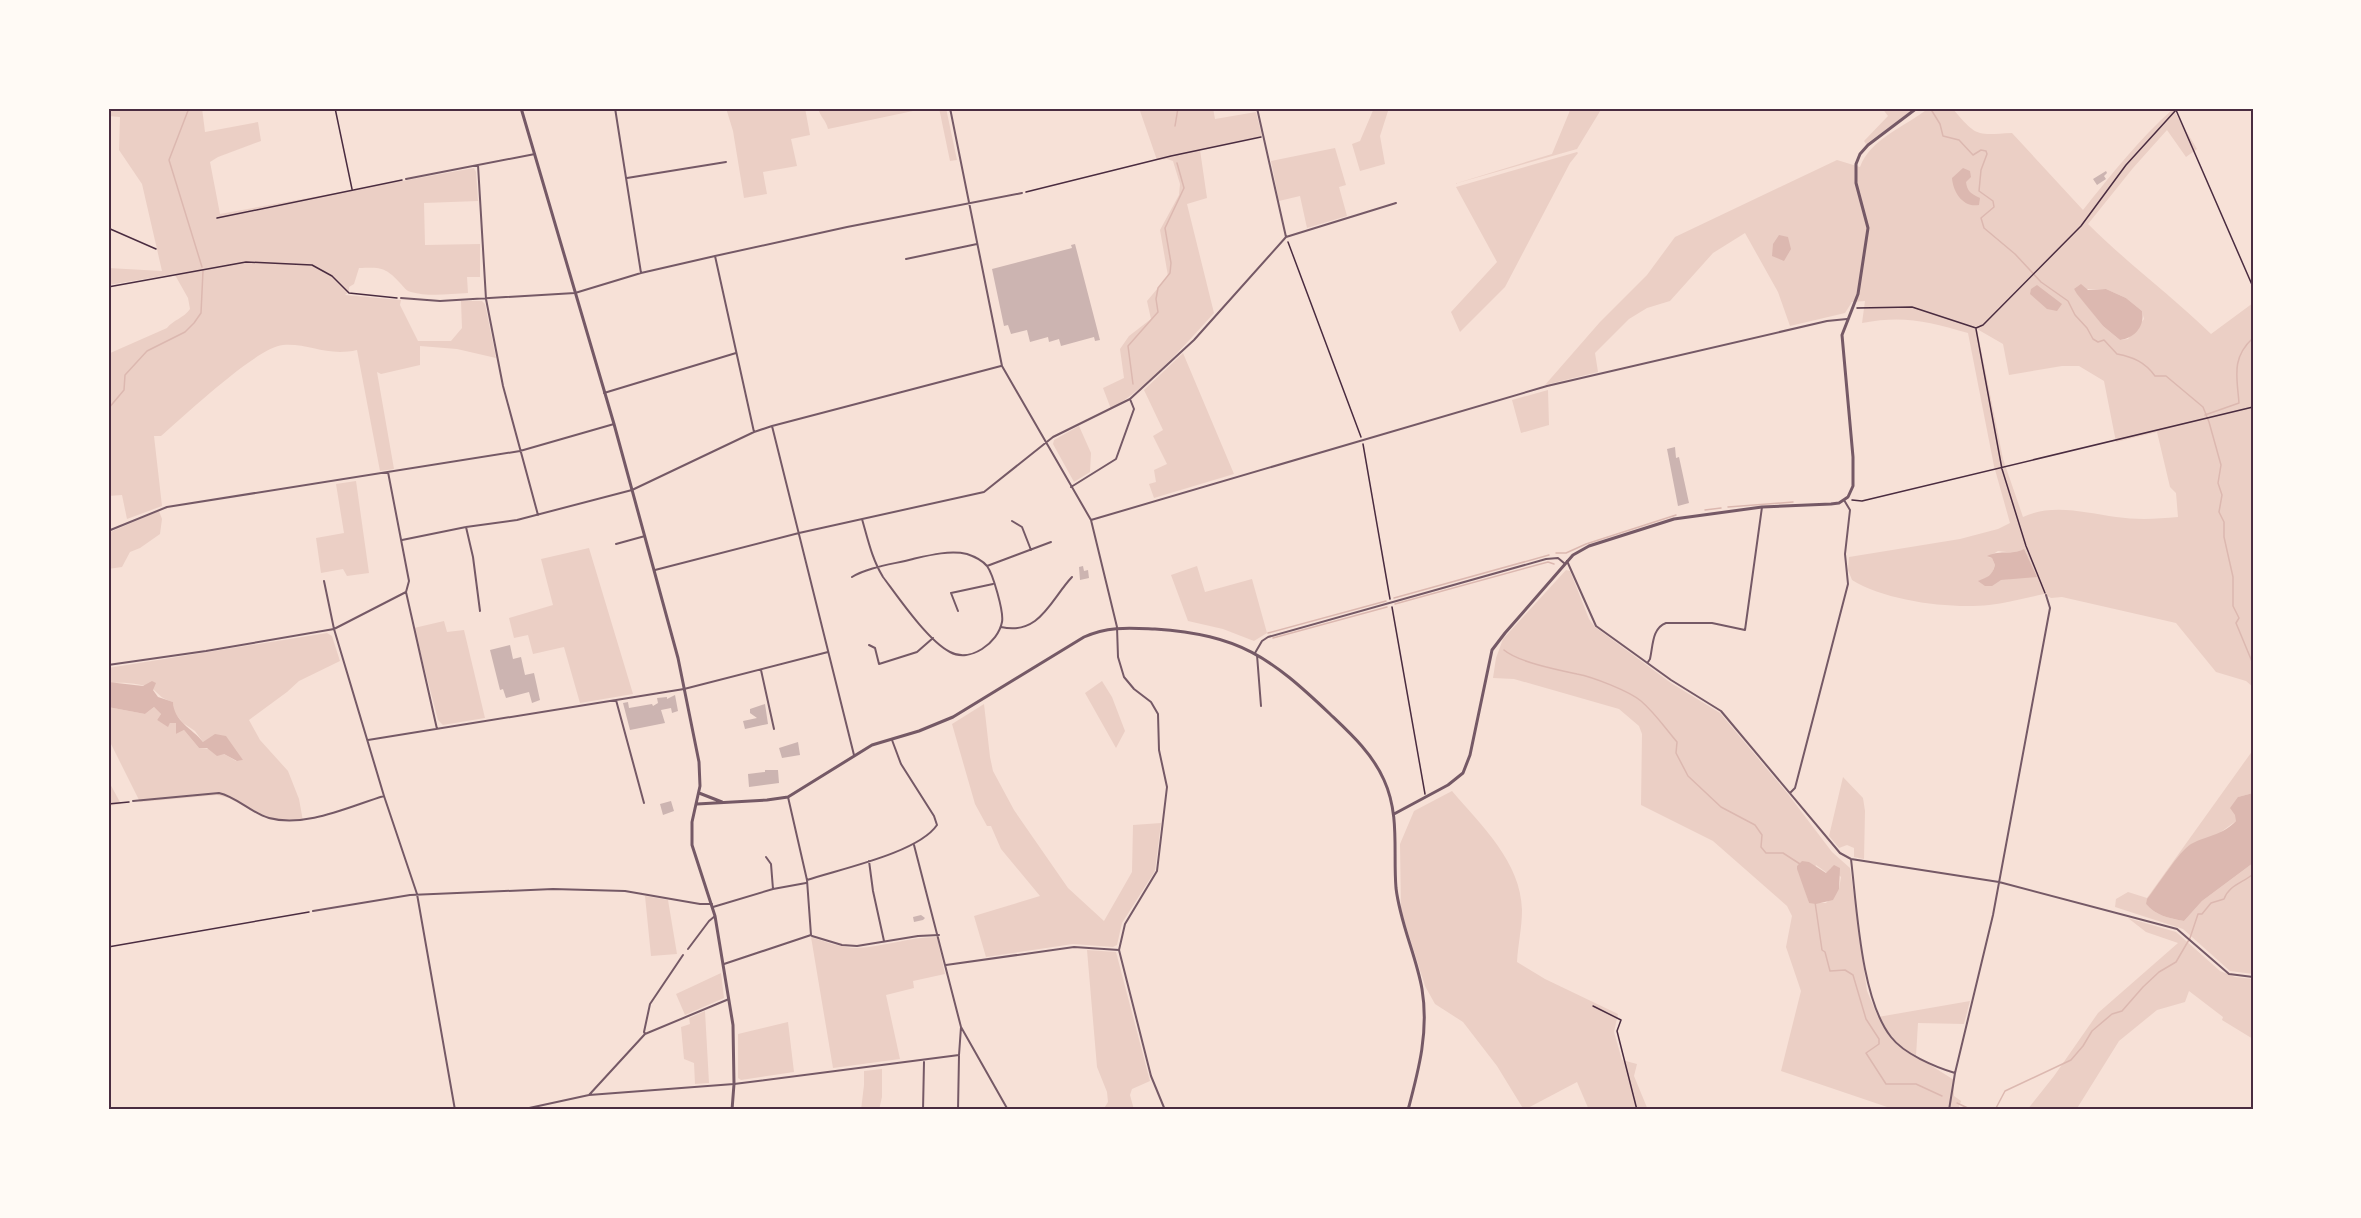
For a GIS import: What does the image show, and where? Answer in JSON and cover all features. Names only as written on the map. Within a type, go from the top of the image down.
[{"type":"street","points":[[521,108],[633,490],[684,688],[699,762],[699,794],[692,822],[692,845],[715,916],[724,964],[734,1045],[732,1110]]},
{"type":"street","points":[[615,108],[641,273]]},
{"type":"street","points":[[950,108],[1002,366],[1091,520],[1117,627],[1118,657],[1124,677],[1134,689],[1151,702],[1158,714],[1159,750],[1167,787],[1156,871],[1125,924],[1119,950],[1151,1076],[1165,1110]]},
{"type":"street","points":[[1257,108],[1286,237]]},
{"type":"street","points":[[1394,814],[1448,785],[1463,773],[1470,756],[1492,650],[1565,562],[1589,546],[1674,519],[1762,507],[1831,504],[1846,499],[1853,486],[1854,457],[1842,342],[1843,329],[1854,307],[1868,234],[1867,220],[1855,176],[1857,159],[1868,145],[1917,108]]},
{"type":"street","points":[[406,179],[535,154]]},
{"type":"street","points":[[627,178],[726,162]]},
{"type":"street","points":[[478,165],[486,299],[503,386],[538,515]]},
{"type":"street","points":[[401,298],[440,301],[575,293],[641,273],[715,256],[847,227],[970,205],[1022,193]]},
{"type":"street","points":[[655,570],[799,533],[984,492],[1045,442],[1130,399],[1194,340],[1286,237],[1396,203]]},
{"type":"street","points":[[906,259],[977,244]]},
{"type":"street","points":[[715,256],[754,432]]},
{"type":"street","points":[[1091,520],[1546,386],[1827,321],[1848,319]]},
{"type":"street","points":[[604,393],[736,353]]},
{"type":"street","points":[[402,540],[466,526],[517,520],[633,490],[754,432],[1002,366]]},
{"type":"street","points":[[1071,487],[1116,459],[1134,409],[1130,399]]},
{"type":"street","points":[[108,531],[167,507],[520,451],[614,424]]},
{"type":"street","points":[[772,426],[854,755]]},
{"type":"street","points":[[388,472],[409,581],[406,592],[437,729]]},
{"type":"street","points":[[1790,792],[1795,788],[1848,584],[1845,554],[1850,510],[1846,499]]},
{"type":"street","points":[[1648,662],[1656,630],[1660,625],[1666,623],[1712,623],[1744,630],[1762,507]]},
{"type":"street","points":[[852,577],[878,568],[932,555],[950,553],[969,555],[987,566],[1002,612],[1000,627],[992,642],[982,650],[952,654],[933,638],[878,568],[873,560],[862,519]]},
{"type":"street","points":[[1012,521],[1022,527],[1031,550]]},
{"type":"street","points":[[466,526],[473,557],[480,611]]},
{"type":"street","points":[[616,544],[645,536]]},
{"type":"street","points":[[987,566],[1052,542]]},
{"type":"street","points":[[1261,705],[1256,654],[1262,641],[1268,637],[1546,559],[1558,558],[1565,562],[1596,626],[1671,680],[1721,711],[1840,853],[1851,859],[1999,882],[2177,930],[2229,974],[2253,977]]},
{"type":"street","points":[[1000,627],[1012,630],[1027,625],[1047,612],[1059,591],[1072,578]]},
{"type":"street","points":[[324,580],[334,629],[384,796],[417,894],[455,1110]]},
{"type":"street","points":[[958,611],[951,594],[993,584]]},
{"type":"street","points":[[108,665],[334,629],[406,592]]},
{"type":"street","points":[[1949,1110],[1955,1073],[1993,915],[2050,608],[2046,596]]},
{"type":"street","points":[[697,804],[767,800],[788,796],[872,745],[919,731],[953,717],[1084,637],[1117,627],[1206,634],[1237,644],[1256,654],[1294,681],[1364,748],[1385,782],[1394,814],[1399,906],[1422,987],[1425,1021],[1422,1057],[1408,1110]]},
{"type":"street","points":[[869,645],[875,648],[879,664],[917,652],[933,638]]},
{"type":"street","points":[[368,740],[684,688],[828,652]]},
{"type":"street","points":[[761,670],[774,729]]},
{"type":"street","points":[[616,700],[644,803]]},
{"type":"street","points":[[313,911],[417,894],[595,888],[712,905],[806,881],[914,845],[933,831],[937,825],[934,816],[901,764],[891,739]]},
{"type":"street","points":[[133,801],[219,793],[269,818],[302,819],[384,796]]},
{"type":"street","points":[[699,794],[724,802]]},
{"type":"street","points":[[788,796],[806,881],[811,935]]},
{"type":"street","points":[[914,845],[961,1027],[958,1110]]},
{"type":"street","points":[[766,857],[771,864],[773,889]]},
{"type":"street","points":[[1851,859],[1869,994],[1890,1037],[1934,1067],[1955,1073]]},
{"type":"street","points":[[869,860],[884,941]]},
{"type":"street","points":[[688,949],[715,916]]},
{"type":"street","points":[[724,964],[811,935],[842,945],[857,946],[918,936],[939,935]]},
{"type":"street","points":[[946,965],[1074,947],[1119,950]]},
{"type":"street","points":[[645,1034],[650,1004],[683,955]]},
{"type":"street","points":[[589,1095],[645,1034],[729,999]]},
{"type":"street","points":[[961,1027],[1008,1110]]},
{"type":"street","points":[[520,1110],[589,1095],[734,1084],[960,1055]]},
{"type":"street","points":[[923,1110],[924,1061]]},
{"type":"path","points":[[335,108],[352,190]]},
{"type":"path","points":[[1854,307],[1863,309],[1912,307],[1976,328],[1983,325],[2081,226],[2126,165],[2176,111],[2253,287]]},
{"type":"path","points":[[1022,193],[1263,136]]},
{"type":"path","points":[[217,218],[406,179]]},
{"type":"path","points":[[108,228],[156,249]]},
{"type":"path","points":[[1286,237],[1362,440],[1425,798]]},
{"type":"path","points":[[108,287],[246,262],[312,265],[332,276],[349,293],[401,298]]},
{"type":"path","points":[[1976,328],[2002,469],[2026,546],[2046,596]]},
{"type":"path","points":[[1846,499],[1854,502],[1862,501],[2253,407]]},
{"type":"path","points":[[108,804],[133,801]]},
{"type":"path","points":[[108,947],[313,911]]},
{"type":"path","points":[[1593,1006],[1621,1020],[1617,1031],[1637,1110]]},
{"type":"shaded area","points":[[108,108],[202,108],[205,132],[258,122],[261,141],[210,162],[220,214],[474,168],[478,201],[424,203],[425,245],[480,244],[480,277],[467,277],[468,293],[418,294],[406,290],[386,271],[378,268],[359,268],[354,284],[349,287],[349,292],[345,295],[401,300],[400,305],[418,341],[451,341],[462,328],[461,301],[482,301],[485,304],[496,358],[457,349],[420,346],[420,365],[381,374],[377,372],[394,469],[380,471],[357,350],[336,352],[292,345],[271,349],[239,369],[161,436],[154,436],[162,506],[127,519],[122,495],[108,496],[108,354],[167,328],[188,312],[190,309],[188,298],[175,275],[193,271],[108,285],[108,268],[162,271],[142,184],[119,150],[120,117],[108,116]]},
{"type":"shaded area","points":[[726,108],[805,108],[810,135],[791,139],[797,166],[763,172],[767,194],[744,198],[733,131]]},
{"type":"shaded area","points":[[818,108],[927,108],[828,129]]},
{"type":"shaded area","points":[[939,108],[946,108],[957,160],[950,161]]},
{"type":"shaded area","points":[[1139,108],[1213,108],[1215,119],[1256,112],[1262,136],[1200,150],[1207,198],[1187,204],[1214,313],[1153,377],[1111,409],[1103,388],[1124,378],[1120,349],[1129,336],[1151,319],[1147,301],[1168,276],[1160,230],[1179,195],[1180,184],[1173,161],[1157,160]]},
{"type":"shaded area","points":[[1374,108],[1389,108],[1380,136],[1385,164],[1360,171],[1352,144],[1360,141]]},
{"type":"shaded area","points":[[1571,108],[1602,108],[1577,149],[1454,184],[1552,154]]},
{"type":"shaded area","points":[[1882,108],[1915,108],[1866,144],[1864,141],[1888,116]]},
{"type":"shaded area","points":[[1929,108],[1952,108],[1972,129],[1978,132],[1983,134],[2012,133],[2083,210],[2137,145],[2173,109],[2197,149],[2186,157],[2167,130],[2088,224],[2211,334],[2253,303],[2253,687],[2246,681],[2216,672],[2176,623],[2062,597],[2051,598],[2044,594],[1989,605],[1956,606],[1918,602],[1882,593],[1852,580],[1848,570],[1849,557],[1960,539],[1998,529],[2010,523],[1994,466],[1968,333],[1916,321],[1891,320],[1862,323],[1865,301],[1852,302],[1845,313],[1790,326],[1778,292],[1745,233],[1713,253],[1670,301],[1647,308],[1629,319],[1595,353],[1598,372],[1545,385],[1600,322],[1647,275],[1675,237],[1837,160],[1860,167],[1865,157],[1880,141]],"holes":[[[2074,289],[2106,289],[2126,298],[2142,311],[2144,319],[2128,339],[2120,340],[2103,326]],[[1977,329],[2003,344],[2009,375],[2062,366],[2079,366],[2104,381],[2116,442],[2157,432],[2170,487],[2176,493],[2178,517],[2132,519],[2058,510],[2023,517],[2003,459]],[[1998,551],[2015,553],[2011,579],[1979,581],[1991,576],[1995,565],[1992,558],[1988,557]]]},
{"type":"shaded area","points":[[1335,148],[1346,185],[1339,187],[1347,216],[1307,228],[1300,196],[1279,201],[1271,161]]},
{"type":"shaded area","points":[[1577,152],[1505,287],[1460,332],[1451,312],[1497,262],[1456,187]]},
{"type":"shaded area","points":[[1963,168],[1970,171],[1971,177],[1966,182],[1967,188],[1980,198],[1979,205],[1968,204],[1954,189],[1952,178]]},
{"type":"shaded area","points":[[1779,235],[1788,237],[1791,249],[1784,261],[1772,256],[1773,244]]},
{"type":"shaded area","points":[[2081,284],[2088,290],[2106,289],[2126,298],[2142,311],[2142,322],[2138,330],[2130,337],[2120,340],[2103,326],[2077,294],[2074,289]]},
{"type":"shaded area","points":[[2037,285],[2062,304],[2057,311],[2047,309],[2030,294],[2031,289]]},
{"type":"shaded area","points":[[1183,353],[1234,474],[1154,498],[1149,484],[1156,482],[1154,470],[1167,464],[1153,436],[1163,430],[1144,390]]},
{"type":"shaded area","points":[[1548,390],[1549,425],[1521,433],[1512,400]]},
{"type":"shaded area","points":[[1079,426],[1091,453],[1090,472],[1074,482],[1053,444],[1054,440]]},
{"type":"shaded area","points":[[356,481],[369,573],[347,576],[343,569],[321,573],[316,538],[344,533],[336,484]]},
{"type":"shaded area","points":[[159,511],[162,519],[160,534],[130,552],[122,567],[108,569],[108,533]]},
{"type":"shaded area","points":[[589,548],[633,694],[580,703],[564,647],[533,654],[528,635],[514,638],[509,618],[553,605],[541,559]]},
{"type":"shaded area","points":[[2024,549],[2037,577],[2001,580],[1992,586],[1985,586],[1978,581],[1989,576],[1994,569],[1992,558],[1987,556]]},
{"type":"shaded area","points":[[1197,566],[1205,592],[1252,579],[1267,633],[1254,641],[1223,629],[1188,621],[1171,575]]},
{"type":"shaded area","points":[[1566,570],[1570,571],[1589,619],[1595,627],[1671,683],[1720,713],[1788,794],[1832,852],[1850,868],[1867,991],[1878,1017],[1970,1001],[1964,1024],[1918,1023],[1916,1056],[1954,1080],[1954,1096],[1961,1101],[1958,1110],[1896,1110],[1781,1071],[1801,991],[1786,947],[1792,916],[1787,906],[1713,841],[1641,805],[1642,734],[1639,726],[1619,709],[1514,679],[1493,678],[1496,658],[1503,639]],"holes":[[[1816,865],[1827,873],[1831,868],[1841,877],[1839,889],[1826,903],[1809,903],[1805,890]]]},
{"type":"shaded area","points":[[444,621],[447,632],[464,630],[485,718],[443,725],[438,720],[414,628]]},
{"type":"shaded area","points":[[327,633],[332,636],[340,661],[299,681],[249,720],[260,740],[288,771],[299,799],[303,821],[271,820],[229,798],[217,795],[140,802],[108,738],[108,707],[145,714],[154,707],[161,714],[157,720],[168,726],[170,723],[176,723],[176,734],[184,730],[199,748],[219,752],[236,761],[243,760],[203,742],[195,731],[183,723],[174,712],[173,702],[162,698],[154,690],[131,683],[108,684],[108,668]]},
{"type":"shaded area","points":[[152,681],[156,683],[153,690],[158,697],[173,702],[180,720],[203,742],[215,734],[226,736],[243,760],[237,761],[224,754],[217,756],[207,748],[199,748],[184,730],[176,734],[176,723],[170,723],[168,727],[157,720],[161,714],[154,707],[145,714],[108,707],[108,682],[143,686]]},
{"type":"shaded area","points":[[1102,681],[1112,697],[1125,731],[1116,748],[1085,693]]},
{"type":"shaded area","points":[[984,704],[993,771],[1014,810],[1068,888],[1104,921],[1132,872],[1133,825],[1161,823],[1155,871],[1122,923],[1117,945],[1113,947],[1073,944],[986,957],[974,916],[1040,896],[1001,849],[991,826],[987,826],[975,804],[952,724]]},
{"type":"shaded area","points":[[2253,750],[2253,793],[2238,797],[2236,821],[2214,837],[2201,840],[2166,874],[2146,904],[2158,914],[2184,921],[2202,901],[2253,863],[2253,974],[2230,971],[2183,929],[2115,907],[2116,899],[2128,892],[2147,898]]},
{"type":"shaded area","points":[[1843,777],[1863,798],[1864,859],[1854,857],[1854,848],[1847,845],[1839,848],[1829,836]]},
{"type":"shaded area","points":[[108,780],[121,804],[108,806]]},
{"type":"shaded area","points":[[1452,791],[1498,845],[1515,876],[1522,910],[1517,962],[1545,979],[1618,1014],[1614,1032],[1622,1060],[1637,1064],[1634,1076],[1648,1110],[1589,1110],[1577,1082],[1524,1110],[1497,1066],[1463,1022],[1435,1004],[1425,986],[1401,910],[1400,844],[1414,811]]},
{"type":"shaded area","points":[[2253,793],[2253,863],[2202,901],[2184,921],[2163,916],[2150,908],[2146,904],[2147,899],[2180,854],[2191,844],[2220,832],[2236,821],[2230,808],[2238,797]]},
{"type":"shaded area","points":[[1802,861],[1809,862],[1826,873],[1834,865],[1840,868],[1839,889],[1833,900],[1816,904],[1809,903],[1797,869]]},
{"type":"shaded area","points":[[645,896],[668,900],[677,954],[651,956]]},
{"type":"shaded area","points":[[2128,918],[2176,932],[2220,971],[2235,977],[2253,979],[2253,1039],[2222,1020],[2223,1017],[2189,991],[2185,1002],[2157,1010],[2119,1041],[2076,1110],[2027,1110],[2098,1013],[2178,943],[2146,932]]},
{"type":"shaded area","points":[[811,937],[840,946],[857,948],[937,937],[945,974],[913,981],[914,988],[886,995],[900,1059],[833,1068]]},
{"type":"shaded area","points":[[1087,950],[1116,952],[1150,1081],[1132,1089],[1130,1095],[1134,1110],[1103,1110],[1108,1102],[1107,1092],[1097,1067]]},
{"type":"shaded area","points":[[721,973],[724,998],[685,1015],[676,994]]},
{"type":"shaded area","points":[[705,1011],[709,1083],[695,1084],[694,1063],[684,1059],[681,1027],[690,1024],[689,1018]]},
{"type":"shaded area","points":[[788,1022],[794,1072],[741,1080],[738,1078],[738,1034]]},
{"type":"shaded area","points":[[882,1069],[882,1097],[879,1110],[861,1110],[864,1071]]},
{"type":"building","points":[[2106,171],[2104,176],[2106,179],[2097,185],[2093,179]]},
{"type":"building","points":[[1075,244],[1100,340],[1095,341],[1094,337],[1061,346],[1059,339],[1049,342],[1048,337],[1030,342],[1027,330],[1011,334],[1008,325],[1004,326],[992,269],[1072,248],[1071,245]]},
{"type":"building","points":[[1675,447],[1689,503],[1678,506],[1667,449]]},
{"type":"building","points":[[1083,566],[1084,571],[1088,570],[1089,578],[1080,580],[1079,567]]},
{"type":"building","points":[[510,645],[513,659],[521,657],[525,675],[534,673],[540,700],[532,703],[529,692],[506,698],[503,689],[500,690],[490,650]]},
{"type":"building","points":[[675,695],[678,711],[672,713],[671,708],[661,710],[665,723],[630,730],[623,703],[628,702],[629,708],[652,704],[653,706],[658,703],[657,698],[667,697],[667,699]]},
{"type":"building","points":[[765,704],[768,724],[745,729],[743,721],[757,718],[750,713],[750,709]]},
{"type":"building","points":[[798,742],[800,755],[782,758],[779,748]]},
{"type":"building","points":[[765,770],[778,770],[779,783],[749,787],[748,774],[765,772]]},
{"type":"building","points":[[671,801],[674,811],[663,815],[660,804]]},
{"type":"building","points":[[921,915],[925,918],[914,922],[913,917]]},
{"type":"waterway","points":[[189,108],[169,160],[202,267]]},
{"type":"waterway","points":[[1175,126],[1178,108]]},
{"type":"waterway","points":[[1895,108],[1904,108]]},
{"type":"waterway","points":[[1932,111],[1940,124],[1943,136],[1959,140],[1973,155],[1981,150],[1986,151],[1979,191],[1993,201],[1994,207],[1981,218],[1984,228],[2015,254],[2041,282],[2068,301],[2075,315],[2093,339],[2098,342],[2104,340],[2117,354],[2138,361],[2155,376],[2166,376],[2203,407],[2221,465],[2218,483],[2222,495],[2219,512],[2224,522],[2224,537],[2233,577],[2233,606],[2239,618],[2236,623],[2253,664]]},
{"type":"waterway","points":[[1133,384],[1128,346],[1158,312],[1156,299],[1158,288],[1170,273],[1171,263],[1165,228],[1184,188],[1177,163]]},
{"type":"waterway","points":[[108,409],[124,390],[125,375],[147,351],[185,332],[201,313],[203,271]]},
{"type":"waterway","points":[[2205,415],[2239,403],[2238,360],[2246,345],[2253,338]]},
{"type":"waterway","points":[[1728,507],[1793,502]]},
{"type":"waterway","points":[[1705,510],[1721,508]]},
{"type":"waterway","points":[[1556,553],[1566,553],[1586,544],[1676,515]]},
{"type":"waterway","points":[[1394,598],[1549,555]]},
{"type":"waterway","points":[[1395,604],[1548,562],[1554,564]]},
{"type":"waterway","points":[[1268,633],[1386,601]]},
{"type":"waterway","points":[[1273,638],[1387,607]]},
{"type":"waterway","points":[[1504,650],[1528,662],[1601,681],[1641,701],[1677,742],[1676,753],[1688,776],[1721,807],[1755,825],[1762,835],[1761,847],[1766,853],[1783,853],[1800,864]]},
{"type":"waterway","points":[[1995,1110],[2005,1091],[2071,1060],[2092,1031],[2112,1014],[2122,1011],[2159,972],[2176,962],[2190,938],[2198,914],[2202,914],[2211,903],[2224,899],[2233,887],[2253,874]]},
{"type":"waterway","points":[[1815,902],[1822,950],[1825,952],[1830,971],[1845,970],[1853,975],[1866,1019],[1879,1039],[1879,1044],[1866,1053],[1886,1084],[1916,1084],[1942,1096]]},
{"type":"waterway","points":[[1957,1103],[1972,1110]]}]
